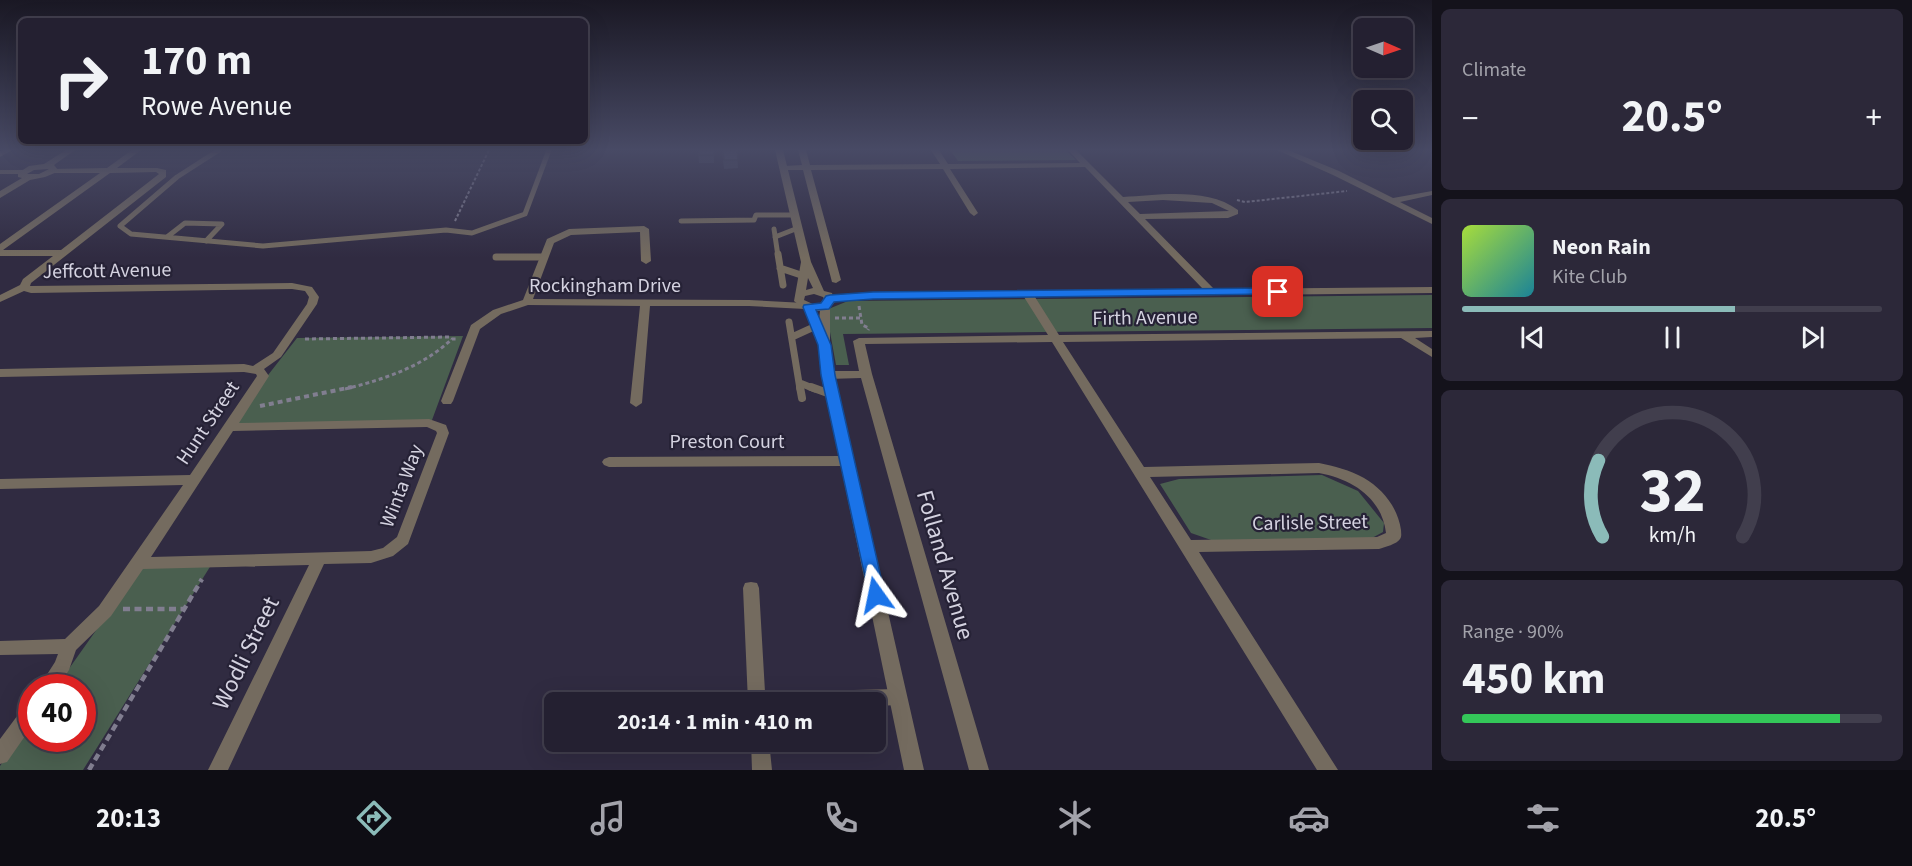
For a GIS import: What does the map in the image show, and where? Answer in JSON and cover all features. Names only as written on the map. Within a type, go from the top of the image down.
[{"type":"street","points":[[0,248],[87,186]]},
{"type":"street","name":"Jeffcott Avenue","points":[[149,186],[27,281],[24,287],[31,290],[292,286],[308,289],[315,297],[312,304],[277,355],[256,369]]},
{"type":"street","points":[[788,186],[806,262],[819,291],[828,303],[824,345],[828,375],[914,770]]},
{"type":"street","points":[[812,186],[836,280]]},
{"type":"street","points":[[957,186],[974,213]]},
{"type":"street","points":[[1107,186],[1212,293]]},
{"type":"street","points":[[1363,186],[1395,200],[1432,221]]},
{"type":"street","points":[[1395,200],[1432,192]]},
{"type":"street","points":[[1120,200],[1198,199],[1232,207],[1235,212],[1228,215],[1137,217]]},
{"type":"street","points":[[527,302],[550,241],[568,231],[644,229],[646,261]]},
{"type":"street","points":[[0,254],[64,253]]},
{"type":"street","points":[[806,262],[799,301],[807,307],[824,345]]},
{"type":"street","points":[[0,299],[24,287]]},
{"type":"street","name":"Rockingham Drive","points":[[447,401],[475,327],[497,312],[527,302],[749,303],[807,307],[873,296],[1432,290]]},
{"type":"street","name":"Rockingham Drive","points":[[749,303],[819,291]]},
{"type":"street","points":[[1028,295],[1328,770]]},
{"type":"street","points":[[636,403],[645,304]]},
{"type":"street","points":[[1403,334],[1432,354]]},
{"type":"street","name":"Firth Avenue","points":[[863,338],[1432,334]]},
{"type":"street","name":"Folland Avenue","points":[[863,338],[866,374],[979,770]]},
{"type":"street","name":"Hunt Street","points":[[0,372],[256,369],[261,373],[262,380],[139,563],[105,611],[69,646]]},
{"type":"street","points":[[828,375],[866,374]]},
{"type":"street","name":"Winta Way","points":[[139,563],[371,557],[388,552],[399,544],[443,433],[441,428],[429,423],[230,427]]},
{"type":"street","name":"Preston Court","points":[[609,462],[846,461]]},
{"type":"street","name":"Carlisle Street","points":[[1139,471],[1319,468],[1336,470],[1359,480],[1383,501],[1394,523],[1394,536],[1379,543],[1185,546]]},
{"type":"street","points":[[0,484],[195,480]]},
{"type":"street","name":"Wodli Street","points":[[219,770],[319,559]]},
{"type":"street","points":[[751,588],[757,692]]},
{"type":"street","points":[[0,648],[69,646],[63,665],[57,674]]},
{"type":"street","points":[[886,697],[898,697]]},
{"type":"street","points":[[0,755],[18,730]]},
{"type":"street","points":[[761,752],[762,770]]},
{"type":"lane","points":[[167,186],[120,226],[131,234],[263,246],[450,230],[472,232],[525,214],[536,186]]},
{"type":"lane","points":[[681,221],[754,220],[756,216],[795,215]]},
{"type":"lane","points":[[180,217],[185,223]]},
{"type":"lane","points":[[167,237],[185,223],[222,224],[206,241]]},
{"type":"lane","points":[[775,237],[798,228]]},
{"type":"lane","points":[[774,229],[783,285]]},
{"type":"lane","points":[[496,257],[544,257]]},
{"type":"lane","points":[[780,268],[804,276]]},
{"type":"lane","points":[[789,322],[802,398]]},
{"type":"lane","points":[[792,337],[816,326]]},
{"type":"lane","points":[[800,383],[833,394]]},
{"type":"path","points":[[450,230],[471,186]]},
{"type":"path","points":[[1223,204],[1224,197],[1245,202],[1348,190]]},
{"type":"path","points":[[862,302],[858,308],[860,318],[862,325],[868,328],[863,338]]},
{"type":"path","points":[[831,318],[860,318]]},
{"type":"path","points":[[305,339],[450,337],[459,339]]},
{"type":"path","points":[[257,411],[261,405],[358,385],[406,370],[428,359],[452,339]]},
{"type":"path","points":[[89,770],[202,579]]},
{"type":"path","points":[[120,609],[184,609]]},
{"type":"green space","points":[[1432,295],[1432,328],[843,334],[849,365],[836,365],[826,310],[848,301]]},
{"type":"green space","points":[[463,336],[432,420],[229,425],[297,338]]},
{"type":"green space","points":[[1322,475],[1358,491],[1384,523],[1383,532],[1372,538],[1214,541],[1191,533],[1160,484],[1179,479]]},
{"type":"green space","points":[[213,562],[96,749],[96,674],[65,674],[143,564]]},
{"type":"green space","points":[[18,740],[18,752],[94,752],[83,770],[0,770],[0,766]]},
{"type":"route","points":[[876,595],[828,375],[824,345],[809,307],[820,308],[828,304],[830,299],[873,296],[1278,292]]}]
